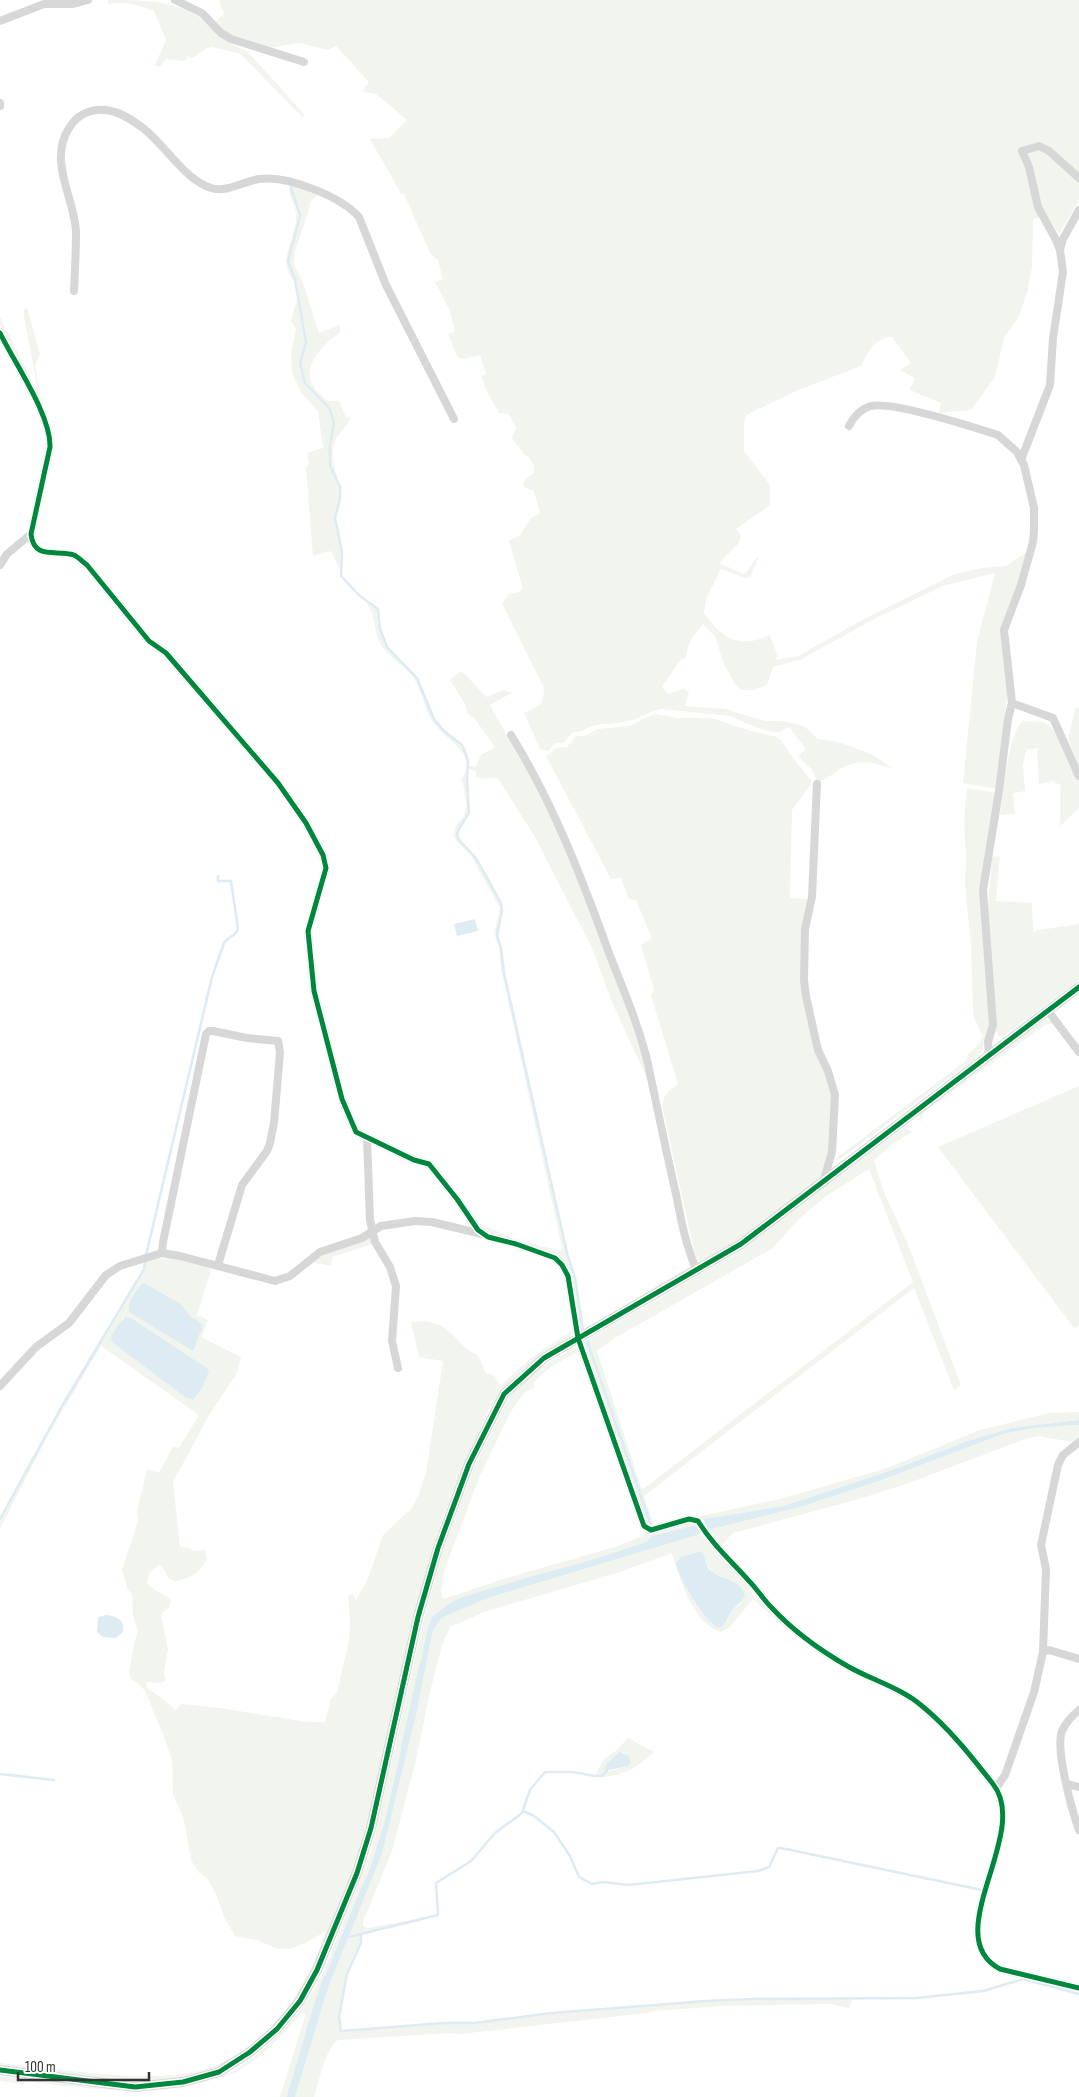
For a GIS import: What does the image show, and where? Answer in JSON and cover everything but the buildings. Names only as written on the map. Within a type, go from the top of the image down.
[{"type":"street","points":[[0,21],[44,4],[73,4],[88,0]]},
{"type":"street","points":[[175,0],[202,13],[221,33],[231,39],[304,62]]},
{"type":"street","points":[[74,291],[76,230],[62,171],[61,152],[66,133],[77,117],[94,110],[106,109],[121,113],[132,119],[159,142],[188,174],[212,188],[223,188],[258,179],[284,179],[318,192],[351,208],[359,217],[386,285],[454,418]]},
{"type":"street","points":[[1021,460],[1050,385],[1053,338],[1062,277],[1060,250],[1038,207],[1029,166],[1022,151],[1040,146],[1049,150],[1079,178]]},
{"type":"street","points":[[1060,250],[1063,240],[1079,210]]},
{"type":"street","points":[[0,333],[32,394],[50,436],[50,447],[31,534],[32,542],[38,548],[50,554],[74,556],[87,565],[150,641],[166,653],[272,776],[316,840],[326,868],[308,932],[314,991],[342,1099],[356,1132],[414,1160],[429,1164],[457,1198],[478,1230],[484,1234]]},
{"type":"street","points":[[849,426],[854,416],[866,407],[887,405],[998,435],[1011,446],[1021,460],[1033,503],[1033,542],[1021,585],[1004,630],[1012,704],[1008,719],[1000,791],[983,890],[993,1025],[988,1042],[989,1055]]},
{"type":"street","points":[[0,566],[6,554],[31,534]]},
{"type":"street","points":[[1012,704],[1053,718],[1079,776]]},
{"type":"street","points":[[511,736],[525,758],[567,841],[627,1001],[647,1062],[683,1226],[692,1260],[697,1271]]},
{"type":"street","points":[[816,784],[812,897],[805,929],[804,980],[818,1050],[828,1071],[835,1095],[832,1152],[823,1182]]},
{"type":"street","points":[[0,2070],[135,2087],[159,2086],[202,2078],[219,2072],[250,2052],[276,2029],[300,2001],[314,1978],[365,1851],[418,1617],[438,1548],[469,1464],[504,1394],[534,1365],[741,1244],[1079,987]]},
{"type":"street","points":[[1048,1011],[1079,1052]]},
{"type":"street","points":[[162,1254],[206,1034],[209,1031],[213,1031],[247,1038],[278,1041],[280,1052],[274,1123],[270,1143],[263,1158],[242,1185],[218,1265]]},
{"type":"street","points":[[367,1138],[370,1220],[375,1242],[390,1267],[396,1286],[392,1341],[398,1368]]},
{"type":"street","points":[[0,1386],[36,1347],[68,1323],[113,1270],[129,1263],[162,1254],[180,1256],[218,1265],[275,1281],[281,1280],[320,1252],[362,1238],[381,1226],[414,1221],[432,1222],[484,1234],[555,1258],[562,1265],[568,1276],[578,1338],[644,1526],[651,1530],[689,1519],[698,1521],[710,1540],[789,1625],[848,1667],[906,1694],[951,1732],[996,1788],[1001,1799],[1001,1824],[993,1867],[978,1920],[977,1935],[985,1957],[991,1964],[1000,1969],[1079,1988]]},
{"type":"street","points":[[996,1788],[1008,1768],[1034,1692],[1043,1652],[1046,1569],[1041,1545],[1058,1465],[1063,1454],[1079,1442]]},
{"type":"street","points":[[1043,1652],[1049,1650],[1079,1659]]},
{"type":"street","points":[[1079,1710],[1068,1720],[1061,1732],[1060,1746],[1067,1784],[1079,1830]]},
{"type":"street","points":[[1067,1784],[1079,1787]]},
{"type":"shaded area","points":[[108,0],[167,4],[189,11],[199,17],[227,40],[247,51],[304,114],[303,118],[241,54],[212,47],[207,48],[193,58],[188,57],[185,61],[166,59],[160,67],[155,65],[166,40],[154,11],[126,3],[109,4]]},
{"type":"shaded area","points":[[219,0],[1079,0],[1079,175],[1060,156],[1048,148],[1033,145],[1023,147],[1020,151],[1029,179],[1035,208],[1040,218],[1033,218],[1032,267],[1027,293],[1018,318],[1004,338],[995,377],[971,410],[939,413],[941,403],[910,390],[915,378],[900,370],[911,363],[892,337],[876,343],[861,366],[798,390],[746,415],[744,423],[744,451],[770,485],[770,505],[736,529],[741,535],[738,544],[719,563],[744,574],[759,557],[750,577],[745,578],[721,569],[706,599],[704,613],[718,629],[732,639],[749,641],[770,635],[777,655],[776,660],[798,656],[862,620],[955,574],[983,568],[1006,566],[1027,552],[1018,587],[1004,619],[1008,688],[997,789],[963,783],[977,642],[995,573],[943,586],[872,620],[802,659],[773,667],[767,685],[753,690],[742,690],[735,684],[724,664],[715,636],[703,624],[689,644],[686,658],[681,659],[662,687],[669,694],[683,689],[689,692],[685,706],[725,709],[765,721],[781,721],[804,726],[818,739],[839,742],[873,755],[894,769],[863,762],[850,764],[826,779],[817,782],[812,770],[798,756],[806,749],[789,727],[780,732],[772,732],[730,716],[662,709],[628,721],[596,725],[582,731],[573,732],[563,743],[555,743],[548,751],[540,749],[524,713],[541,704],[544,694],[543,686],[502,603],[510,593],[517,593],[523,589],[509,541],[520,535],[531,518],[540,513],[534,491],[524,487],[525,480],[534,473],[534,466],[529,457],[524,454],[512,438],[516,428],[509,414],[499,413],[489,396],[481,376],[486,374],[480,355],[462,359],[457,356],[448,334],[455,331],[450,311],[435,282],[443,279],[438,260],[430,253],[404,194],[401,194],[370,139],[389,138],[407,120],[376,94],[362,92],[369,82],[336,46],[328,50],[300,43],[274,47],[256,46],[231,38],[215,22],[224,14]]},
{"type":"shaded area","points":[[1037,150],[1044,152],[1079,182],[1079,200],[1059,234],[1040,204],[1027,152]]},
{"type":"shaded area","points":[[290,186],[299,186],[318,195],[310,202],[295,251],[294,265],[303,283],[319,333],[340,325],[340,332],[325,344],[314,360],[310,376],[313,385],[323,397],[328,401],[339,401],[346,417],[351,418],[333,446],[334,463],[340,486],[331,466],[331,445],[335,422],[333,415],[306,382],[300,363],[306,342],[306,332],[289,261],[300,216]]},
{"type":"shaded area","points":[[290,188],[298,218],[288,261],[294,281],[287,266],[288,251],[296,220],[289,192]]},
{"type":"shaded area","points":[[297,299],[305,333],[305,342],[299,363],[301,374],[309,389],[328,409],[333,422],[329,445],[330,467],[339,487],[339,499],[334,518],[342,552],[340,569],[331,551],[313,556],[306,468],[309,463],[307,453],[323,448],[318,411],[302,394],[292,372],[291,354],[296,329],[291,322]]},
{"type":"shaded area","points":[[27,308],[40,354],[35,365],[42,405],[35,393],[37,385],[24,317],[24,309]]},
{"type":"shaded area","points":[[0,317],[33,383],[32,387],[0,325]]},
{"type":"shaded area","points":[[365,601],[377,609],[379,629],[386,647],[416,678],[434,719],[461,746],[466,755],[468,763],[466,780],[468,813],[458,829],[457,835],[459,841],[476,858],[501,904],[502,911],[497,935],[501,948],[504,973],[566,1253],[575,1278],[583,1330],[689,1267],[689,1270],[580,1333],[565,1266],[484,1231],[432,1165],[429,1158],[435,1163],[480,1224],[520,1241],[561,1251],[562,1248],[501,968],[499,948],[494,933],[500,908],[470,854],[456,841],[454,836],[455,827],[463,817],[466,808],[464,787],[461,779],[466,770],[464,754],[432,721],[412,676],[383,648],[376,632],[373,616]]},
{"type":"shaded area","points":[[459,672],[464,673],[486,697],[504,690],[512,693],[490,705],[566,847],[624,1002],[645,1064],[649,1083],[612,1002],[592,948],[535,837],[499,780],[476,777],[476,771],[469,769],[469,766],[476,766],[481,755],[495,747],[475,719],[468,714],[465,704],[450,680]]},
{"type":"shaded area","points":[[1076,707],[1079,709],[1079,766],[1068,739]]},
{"type":"shaded area","points":[[655,714],[678,718],[711,718],[751,731],[774,736],[781,740],[811,780],[811,784],[792,810],[790,898],[809,899],[802,965],[825,1070],[832,1091],[829,1156],[823,1179],[762,1225],[711,1258],[700,1262],[695,1255],[662,1106],[667,1093],[678,1084],[651,995],[654,990],[641,945],[652,938],[636,900],[629,899],[621,878],[611,879],[546,756],[558,747],[567,747],[576,736],[584,736],[598,729],[629,726]]},
{"type":"shaded area","points":[[1023,721],[1044,722],[1057,734],[1079,784],[1079,808],[1060,826],[1060,785],[1053,781],[1039,784],[1037,748],[1026,750],[1023,765],[1025,791],[1013,793],[1015,814],[1000,815],[1010,750],[1018,727]]},
{"type":"shaded area","points":[[967,788],[997,793],[981,891],[990,1026],[980,1055],[839,1160],[835,1159],[967,1060],[968,1054],[981,1042],[982,1036],[973,1014],[971,946],[965,885],[964,818]]},
{"type":"shaded area","points":[[1000,856],[996,901],[1032,903],[1033,931],[1079,924],[1079,980],[1003,1037],[998,1036],[995,1029],[988,908],[992,857]]},
{"type":"shaded area","points":[[475,919],[478,931],[457,936],[454,924]]},
{"type":"shaded area","points":[[1046,1019],[1055,1023],[1045,1025],[924,1112],[922,1123],[919,1115]]},
{"type":"shaded area","points":[[1079,1086],[1079,1326],[1074,1328],[938,1147]]},
{"type":"shaded area","points":[[904,1127],[913,1132],[894,1143],[874,1160],[883,1190],[909,1247],[961,1385],[954,1390],[914,1288],[644,1496],[654,1527],[649,1527],[582,1343],[586,1341],[651,1526],[587,1340],[730,1257]],"holes":[[[869,1169],[913,1282],[642,1490],[597,1351],[613,1339],[773,1248],[799,1219],[826,1196]]]},
{"type":"shaded area","points":[[370,1236],[373,1244],[332,1257],[331,1266],[311,1262],[323,1255]]},
{"type":"shaded area","points":[[172,1258],[212,1267],[197,1315],[208,1320],[201,1337],[241,1357],[237,1373],[208,1417],[173,1482],[180,1547],[189,1548],[193,1551],[205,1550],[207,1559],[202,1568],[194,1574],[176,1582],[168,1578],[164,1569],[159,1565],[149,1573],[147,1583],[171,1600],[169,1608],[161,1614],[168,1650],[164,1673],[166,1681],[160,1683],[146,1682],[147,1688],[166,1701],[175,1711],[181,1704],[220,1708],[307,1722],[325,1722],[331,1699],[337,1693],[349,1640],[348,1596],[352,1594],[356,1600],[367,1581],[383,1535],[412,1508],[426,1473],[443,1361],[419,1357],[411,1322],[430,1322],[449,1331],[468,1350],[477,1355],[486,1373],[494,1375],[500,1386],[531,1358],[573,1330],[570,1336],[557,1348],[525,1368],[515,1377],[489,1409],[442,1519],[431,1553],[363,1846],[304,1990],[266,2035],[241,2052],[260,2038],[278,2020],[293,1999],[306,1977],[326,1931],[304,1944],[289,1949],[279,1949],[256,1940],[235,1936],[224,1917],[216,1894],[207,1878],[199,1873],[191,1860],[184,1820],[173,1794],[172,1761],[165,1739],[145,1691],[138,1683],[131,1679],[129,1673],[138,1631],[133,1614],[132,1594],[128,1590],[122,1570],[138,1521],[137,1511],[147,1469],[159,1473],[173,1446],[179,1448],[199,1415],[101,1346],[48,1435],[0,1529],[0,1521],[62,1406],[144,1269],[146,1261]],"holes":[[[144,1283],[181,1304],[190,1316],[199,1323],[129,1306]],[[123,1318],[131,1318],[207,1368],[185,1397],[113,1343],[112,1334]]]},
{"type":"shaded area","points":[[144,1283],[181,1304],[190,1316],[203,1325],[193,1351],[129,1312],[129,1305],[133,1296]]},
{"type":"shaded area","points":[[126,1317],[131,1318],[207,1368],[209,1372],[202,1388],[193,1400],[185,1397],[113,1343],[111,1339],[112,1334]]},
{"type":"shaded area","points":[[576,1347],[578,1352],[554,1365],[538,1378],[534,1383],[535,1387],[524,1393],[510,1413],[479,1478],[444,1571],[441,1593],[443,1599],[513,1576],[618,1546],[644,1535],[646,1531],[650,1534],[692,1522],[696,1525],[652,1536],[646,1542],[585,1562],[459,1598],[432,1617],[427,1631],[384,1824],[368,1874],[318,1994],[288,2097],[280,2097],[305,2016],[304,2011],[281,2036],[255,2059],[236,2072],[212,2080],[232,2072],[254,2057],[281,2033],[305,2004],[323,1973],[371,1852],[424,1618],[443,1550],[474,1467],[509,1397],[538,1369]]},
{"type":"shaded area","points":[[1079,1412],[1079,1420],[1012,1428],[967,1441],[895,1469],[784,1506],[703,1519],[697,1517],[784,1498],[887,1468],[980,1430],[1049,1413]]},
{"type":"shaded area","points":[[1079,1420],[1079,1425],[1033,1428],[1003,1434],[876,1482],[800,1507],[708,1530],[703,1519],[784,1506],[895,1469],[967,1441],[1012,1428]]},
{"type":"shaded area","points":[[1079,1425],[1079,1437],[1072,1442],[1038,1436],[1025,1439],[909,1483],[859,1499],[733,1533],[721,1547],[708,1530],[800,1507],[876,1482],[1003,1434],[1033,1428]]},
{"type":"shaded area","points":[[696,1525],[700,1534],[488,1598],[441,1619],[433,1630],[416,1715],[382,1854],[328,1988],[295,2097],[288,2097],[318,1994],[368,1874],[384,1824],[427,1631],[432,1617],[459,1598],[585,1562],[646,1542],[652,1536]]},
{"type":"shaded area","points":[[700,1534],[749,1586],[754,1597],[761,1601],[787,1629],[753,1599],[729,1628],[720,1632],[710,1627],[695,1610],[683,1587],[672,1553],[617,1573],[487,1611],[450,1627],[442,1645],[417,1756],[392,1851],[363,1926],[367,1928],[437,1915],[349,1936],[382,1854],[416,1715],[433,1630],[441,1619],[488,1598]],"holes":[[[701,1551],[708,1567],[715,1574],[725,1580],[732,1581],[741,1603],[729,1614],[728,1619],[713,1625],[702,1613],[688,1592],[683,1579],[681,1557]]]},
{"type":"shaded area","points":[[701,1551],[709,1569],[740,1586],[745,1596],[731,1612],[724,1625],[719,1628],[707,1618],[693,1600],[676,1563],[681,1557]]},
{"type":"shaded area","points":[[114,1616],[123,1624],[123,1632],[116,1638],[103,1637],[97,1632],[98,1617]]},
{"type":"shaded area","points":[[628,1738],[654,1752],[643,1762],[630,1769],[617,1775],[603,1777],[609,1771],[628,1766],[631,1762],[628,1755],[623,1752],[610,1760],[602,1775],[595,1776],[604,1759],[617,1750]]},
{"type":"shaded area","points":[[620,1752],[628,1755],[631,1762],[628,1766],[604,1771],[607,1763]]},
{"type":"shaded area","points":[[360,1935],[360,1942],[346,1973],[338,2017],[341,2032],[444,2024],[474,2024],[552,2014],[706,2002],[841,1998],[852,2000],[849,2008],[830,2004],[723,2006],[653,2011],[460,2034],[338,2040],[329,2050],[314,2097],[295,2097],[328,1988],[348,1939]]},
{"type":"shaded area","points":[[239,2053],[219,2067],[180,2078],[145,2082],[124,2082],[0,2066],[0,2063],[91,2073],[142,2076],[168,2076],[193,2072],[217,2065]]},
{"type":"shaded area","points":[[0,2076],[122,2089],[51,2085],[26,2081],[22,2084],[0,2081]]},
{"type":"shaded area","points":[[174,2087],[136,2091],[122,2089],[132,2090]]},
{"type":"waterway","points":[[291,188],[300,216],[288,261],[295,280],[306,342],[300,363],[305,383],[329,408],[334,422],[330,445],[330,466],[340,487],[340,499],[335,518],[342,552],[341,576],[360,596],[378,609],[380,629],[387,647],[417,678],[434,719],[444,731],[462,745],[466,754],[468,763],[469,813],[457,835],[460,841],[476,858],[501,903],[502,911],[497,935],[501,948],[504,973],[567,1253],[575,1278],[583,1330]]},
{"type":"waterway","points":[[146,1255],[212,977],[224,943],[238,929],[231,881],[218,881],[218,876]]},
{"type":"waterway","points":[[0,1519],[62,1406],[144,1269],[145,1261]]},
{"type":"waterway","points":[[587,1341],[652,1528]]},
{"type":"waterway","points":[[402,1748],[421,1663]]},
{"type":"waterway","points":[[349,1937],[438,1915],[436,1883],[471,1861],[495,1833],[522,1813],[530,1790],[545,1772],[573,1772],[602,1776],[607,1771]]},
{"type":"waterway","points":[[0,1774],[54,1780]]},
{"type":"waterway","points":[[523,1811],[534,1816],[554,1832],[570,1856],[579,1877],[592,1884],[603,1882],[629,1885],[758,1871],[769,1867],[778,1848],[781,1848],[982,1890]]},
{"type":"waterway","points":[[361,1934],[361,1943],[347,1974],[339,2017],[341,2031],[444,2023],[474,2023],[552,2013],[706,2001],[916,1998],[983,1991],[1023,1979],[1079,1994]]},
{"type":"waterway","points":[[320,1991],[325,1977]]},
{"type":"waterway","points":[[288,2097],[318,1996]]},
{"type":"cycle path","points":[[0,333],[39,405],[49,434],[50,447],[31,534],[33,542],[41,551],[74,555],[87,565],[149,641],[166,653],[278,783],[306,823],[323,855],[326,868],[308,931],[314,991],[342,1099],[356,1132],[414,1160],[429,1164],[457,1199],[478,1230],[488,1237],[516,1244],[555,1258],[562,1265],[568,1276],[578,1338],[644,1526],[651,1530],[689,1519],[698,1521],[716,1545],[768,1604],[798,1632],[849,1667],[896,1689],[914,1700],[951,1733],[993,1784],[1002,1805],[1002,1829],[980,1909],[978,1933],[983,1954],[1000,1969],[1079,1988]]},
{"type":"cycle path","points":[[0,2070],[135,2087],[183,2082],[219,2072],[250,2052],[277,2029],[300,2001],[317,1970],[357,1873],[371,1828],[418,1617],[438,1548],[469,1464],[504,1394],[544,1358],[741,1244],[1079,987]]}]
